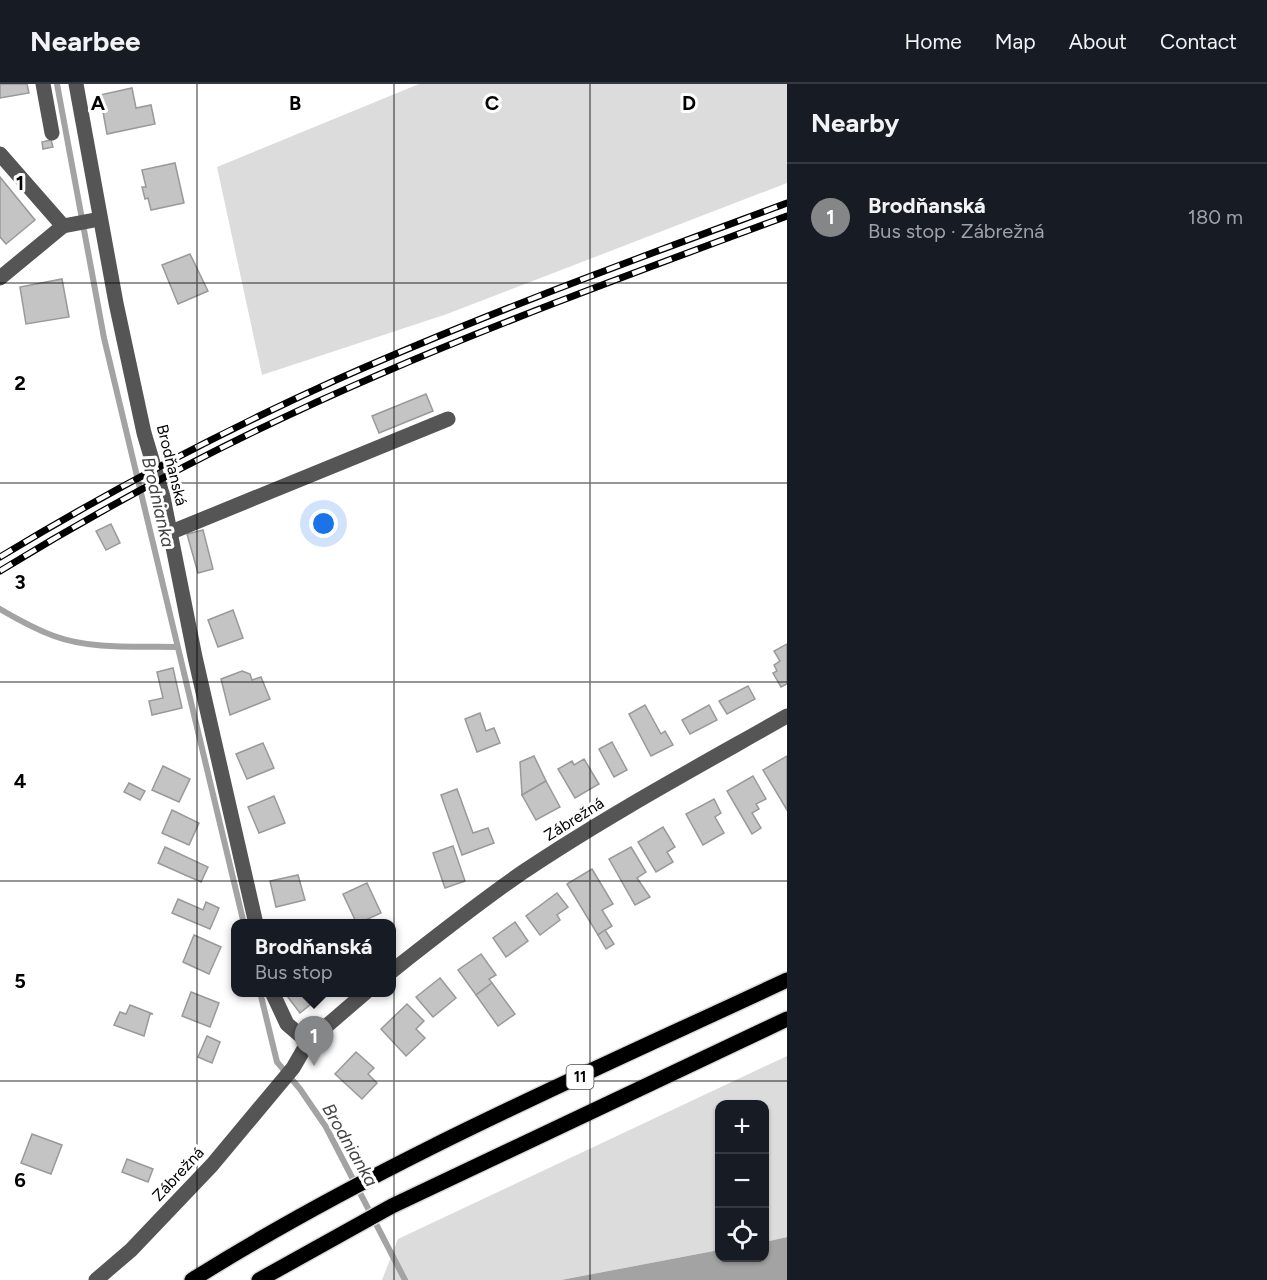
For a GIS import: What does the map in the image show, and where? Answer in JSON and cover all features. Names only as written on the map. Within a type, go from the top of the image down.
[{"type":"main road","name":"11","points":[[192,1280],[248,1244],[375,1176],[469,1129],[787,980]]},
{"type":"main road","name":"11","points":[[259,1280],[393,1206],[787,1019]]},
{"type":"street","points":[[43,84],[52,133]]},
{"type":"street","name":"Brodňanská","points":[[76,84],[96,220],[144,433],[163,497],[195,657],[255,919]]},
{"type":"street","points":[[0,154],[69,225]]},
{"type":"street","points":[[0,278],[69,225],[96,220]]},
{"type":"street","points":[[169,532],[447,419]]},
{"type":"street","name":"Zábrežná","points":[[396,968],[438,933],[523,872],[606,820],[787,716]]},
{"type":"street","points":[[274,997],[287,1024],[308,1042],[361,997]]},
{"type":"street","name":"Zábrežná","points":[[96,1280],[131,1250],[188,1190],[279,1086],[308,1042]]},
{"type":"shaded area","points":[[419,84],[787,84],[787,183],[447,314],[262,375],[217,167]]},
{"type":"shaded area","points":[[787,1056],[787,1237],[769,1241],[769,1100],[715,1100],[715,1251],[561,1280],[382,1280],[398,1239]]},
{"type":"shaded area","points":[[787,1237],[787,1280],[561,1280],[715,1251],[715,1262],[769,1262],[769,1241]]},
{"type":"building","points":[[0,84],[27,84],[29,93],[0,98]]},
{"type":"building","points":[[132,88],[136,108],[151,105],[155,124],[107,134],[100,95]]},
{"type":"building","points":[[51,140],[53,147],[43,149],[42,142]]},
{"type":"building","points":[[175,163],[184,203],[151,210],[142,187],[146,187],[142,170]]},
{"type":"building","points":[[0,177],[35,220],[6,244],[0,237]]},
{"type":"building","points":[[190,254],[208,291],[178,304],[162,265]]},
{"type":"building","points":[[62,279],[69,317],[26,324],[20,287]]},
{"type":"building","points":[[426,394],[433,411],[379,433],[372,416]]},
{"type":"building","points":[[111,524],[120,543],[106,550],[96,531]]},
{"type":"building","points":[[203,530],[213,569],[198,573],[187,534]]},
{"type":"building","points":[[233,610],[243,638],[218,647],[208,620]]},
{"type":"building","points":[[787,644],[787,684],[781,687],[773,673],[777,671],[774,665],[780,661],[774,651]]},
{"type":"building","points":[[173,668],[182,708],[152,715],[149,701],[163,698],[157,672]]},
{"type":"building","points":[[242,671],[250,674],[252,680],[261,677],[270,699],[230,715],[221,679]]},
{"type":"building","points":[[748,686],[755,699],[727,714],[719,701]]},
{"type":"building","points":[[645,705],[661,734],[665,731],[673,745],[651,756],[629,714]]},
{"type":"building","points":[[709,705],[717,720],[690,734],[682,720]]},
{"type":"building","points":[[480,713],[486,731],[494,728],[500,743],[477,752],[465,719]]},
{"type":"building","points":[[612,742],[627,770],[614,777],[599,749]]},
{"type":"building","points":[[263,743],[274,768],[247,779],[236,754]]},
{"type":"building","points":[[534,756],[546,781],[522,795],[520,762]]},
{"type":"building","points":[[787,756],[787,810],[763,770]]},
{"type":"building","points":[[584,759],[599,784],[575,798],[558,769],[572,761],[574,765]]},
{"type":"building","points":[[163,766],[190,779],[179,802],[152,790]]},
{"type":"building","points":[[753,776],[766,799],[756,804],[759,809],[752,813],[761,828],[752,834],[727,791]]},
{"type":"building","points":[[546,781],[560,807],[536,820],[522,795]]},
{"type":"building","points":[[129,783],[145,791],[140,800],[124,792]]},
{"type":"building","points":[[457,789],[473,833],[488,828],[494,843],[462,855],[441,795]]},
{"type":"building","points":[[274,796],[285,823],[259,833],[248,807]]},
{"type":"building","points":[[714,799],[721,813],[715,817],[724,833],[703,845],[686,814]]},
{"type":"building","points":[[172,810],[199,823],[189,845],[162,833]]},
{"type":"building","points":[[663,827],[675,847],[667,852],[673,862],[656,872],[638,842]]},
{"type":"building","points":[[453,846],[465,881],[445,888],[433,853]]},
{"type":"building","points":[[165,847],[208,867],[201,882],[158,863]]},
{"type":"building","points":[[631,847],[646,872],[637,878],[650,897],[635,905],[609,859]]},
{"type":"building","points":[[592,869],[613,904],[602,910],[612,926],[598,935],[567,884]]},
{"type":"building","points":[[298,875],[305,900],[276,907],[270,881]]},
{"type":"building","points":[[367,883],[381,913],[368,919],[355,919],[343,894]]},
{"type":"building","points":[[557,893],[568,907],[557,915],[560,920],[540,935],[526,916]]},
{"type":"building","points":[[178,899],[203,910],[206,902],[219,908],[210,929],[172,913]]},
{"type":"building","points":[[515,922],[528,941],[506,957],[493,938]]},
{"type":"building","points":[[605,930],[614,944],[606,949],[598,935]]},
{"type":"building","points":[[194,935],[221,947],[209,974],[183,962]]},
{"type":"building","points":[[481,954],[496,975],[489,979],[492,983],[476,995],[458,970]]},
{"type":"building","points":[[440,978],[456,998],[433,1017],[416,997]]},
{"type":"building","points":[[492,983],[515,1014],[498,1026],[476,995]]},
{"type":"building","points":[[191,992],[219,1003],[210,1027],[182,1016]]},
{"type":"building","points":[[288,997],[320,997],[300,1013]]},
{"type":"building","points":[[407,1004],[424,1021],[416,1029],[425,1038],[406,1056],[381,1029]]},
{"type":"building","points":[[130,1005],[153,1014],[150,1014],[144,1036],[114,1025],[120,1012],[126,1014]]},
{"type":"building","points":[[207,1036],[220,1042],[212,1063],[198,1057]]},
{"type":"building","points":[[356,1052],[374,1068],[368,1074],[377,1083],[362,1099],[335,1074]]},
{"type":"building","points":[[32,1134],[62,1145],[51,1174],[21,1163]]},
{"type":"building","points":[[127,1159],[153,1169],[148,1182],[122,1172]]},
{"type":"waterway","name":"Brodnianka","points":[[57,84],[104,338],[243,919]]},
{"type":"waterway","points":[[0,609],[40,630],[69,640],[115,646],[177,647]]},
{"type":"waterway","name":"Brodnianka","points":[[261,997],[277,1062],[300,1089],[326,1127],[405,1280]]},
{"type":"railway","points":[[0,557],[166,463],[336,380],[504,310],[787,203]]},
{"type":"railway","points":[[0,571],[138,491],[329,396],[530,313],[787,216]]},
{"type":"place","name":"Brodňanská","points":[[314,1066]]}]
